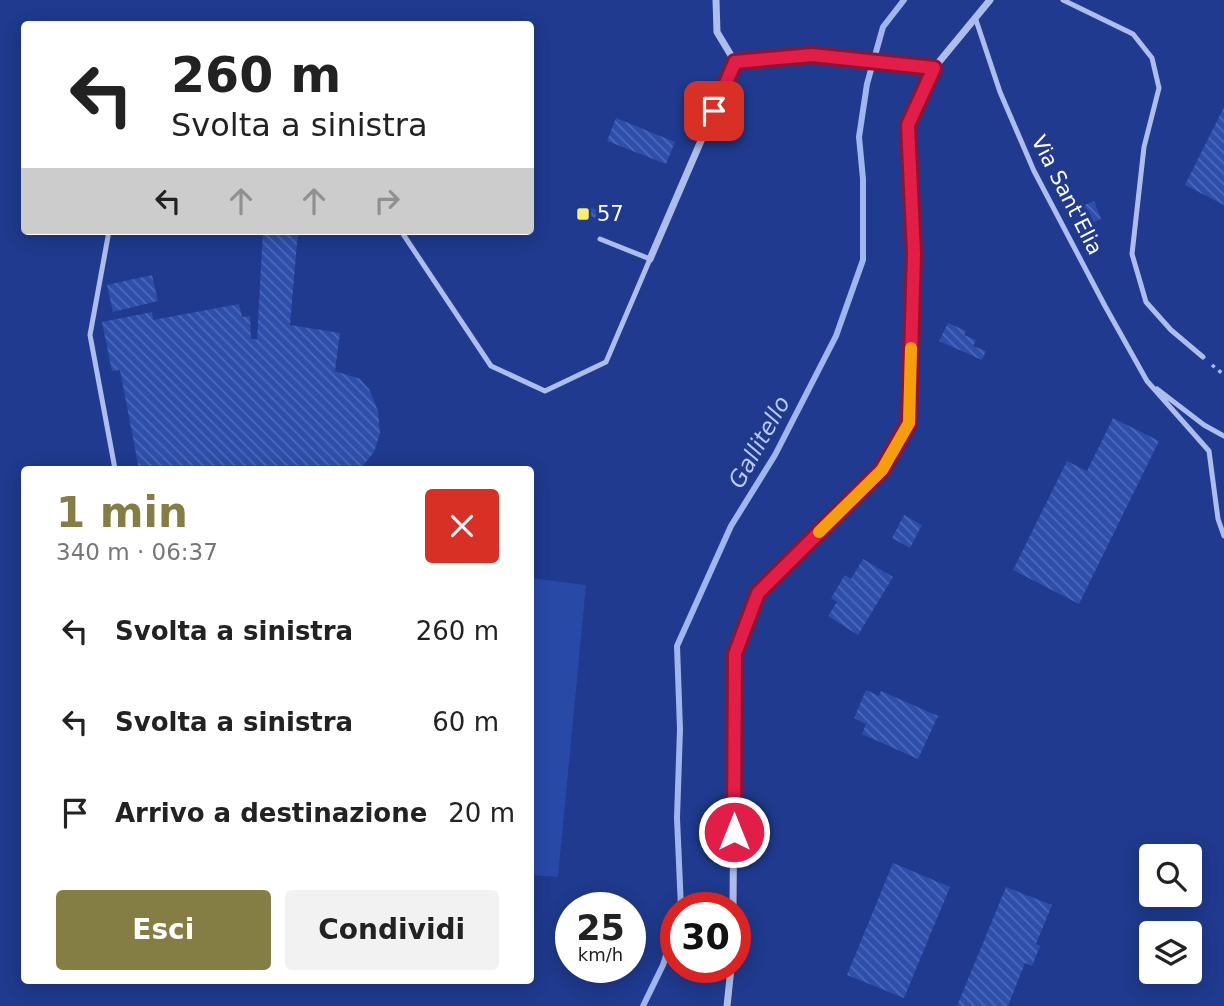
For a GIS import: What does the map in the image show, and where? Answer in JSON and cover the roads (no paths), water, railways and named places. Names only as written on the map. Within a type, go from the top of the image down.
[{"type":"street","points":[[716,0],[718,32],[735,62]]},
{"type":"street","points":[[733,892],[735,654],[758,593],[882,470],[909,423],[914,254],[908,125],[934,68],[990,0]]},
{"type":"street","points":[[735,62],[812,55],[934,68]]},
{"type":"street","points":[[650,259],[735,62]]},
{"type":"street","points":[[727,1006],[729,983]]},
{"type":"lane","points":[[1063,0],[1133,34],[1152,58],[1159,88],[1144,146],[1132,254],[1146,302],[1171,330],[1203,357]]},
{"type":"lane","name":"Via Sant'Elia","points":[[975,17],[1000,92],[1034,171],[1147,381],[1209,451],[1218,519],[1224,536]]},
{"type":"lane","points":[[108,235],[90,335],[114,466]]},
{"type":"lane","points":[[404,235],[491,366],[545,391],[606,362],[650,259],[600,239]]},
{"type":"lane","name":"Via Sant'Elia","points":[[1147,381],[1204,425],[1224,436]]},
{"type":"waterway","name":"Gallitello","points":[[680,892],[677,818],[680,729],[677,646],[731,526],[775,455],[836,336],[863,260],[863,179],[859,137],[867,84],[883,27],[904,0]]},
{"type":"waterway","name":"Gallitello","points":[[643,1006],[660,971]]},
{"type":"place","name":"57","points":[[583,214]]}]
